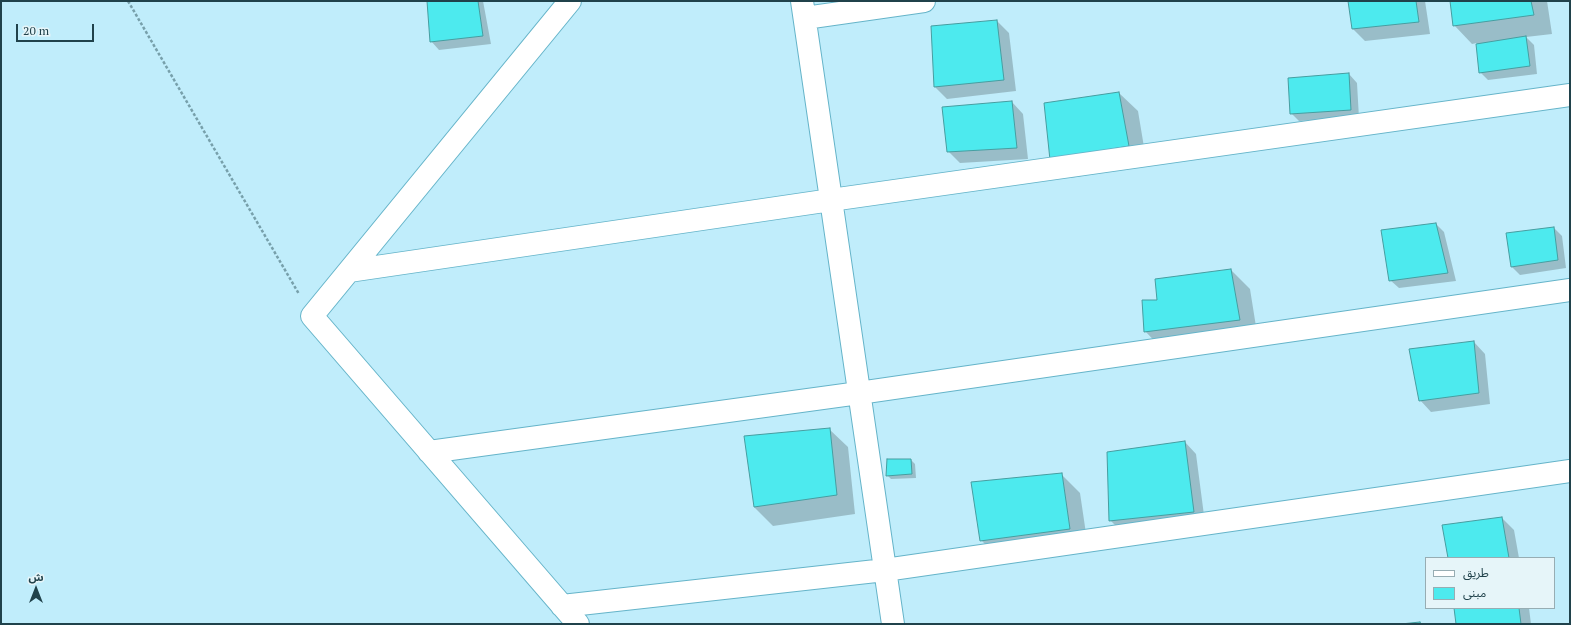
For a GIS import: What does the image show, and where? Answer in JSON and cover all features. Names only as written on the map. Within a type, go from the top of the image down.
[{"type":"street","points":[[570,1],[312,316],[578,624]]},
{"type":"street","points":[[893,624],[803,10],[924,1]]},
{"type":"street","points":[[349,271],[831,200],[1570,95]]},
{"type":"street","points":[[429,452],[859,393],[1570,290]]},
{"type":"street","points":[[562,606],[885,570],[1570,471]]},
{"type":"path","points":[[128,1],[312,316]]},
{"type":"building","points":[[427,1],[478,1],[483,36],[430,42]]},
{"type":"building","points":[[1348,1],[1416,1],[1419,22],[1352,29]]},
{"type":"building","points":[[1450,1],[1531,1],[1534,15],[1453,26]]},
{"type":"building","points":[[997,20],[1004,80],[934,87],[931,26]]},
{"type":"building","points":[[1526,36],[1530,66],[1479,73],[1476,44]]},
{"type":"building","points":[[1349,73],[1351,110],[1290,114],[1288,78]]},
{"type":"building","points":[[1119,92],[1129,146],[1050,160],[1044,103]]},
{"type":"building","points":[[1012,101],[1017,148],[947,152],[942,107]]},
{"type":"building","points":[[1436,223],[1448,273],[1389,281],[1381,230]]},
{"type":"building","points":[[1554,227],[1558,260],[1511,267],[1506,233]]},
{"type":"building","points":[[1231,269],[1240,320],[1144,332],[1142,300],[1157,300],[1155,279]]},
{"type":"building","points":[[1474,341],[1479,393],[1419,401],[1409,349]]},
{"type":"building","points":[[830,428],[837,495],[754,507],[744,436]]},
{"type":"building","points":[[1185,441],[1194,512],[1109,521],[1107,452]]},
{"type":"building","points":[[887,459],[911,459],[912,474],[886,476]]},
{"type":"building","points":[[1062,473],[1070,529],[980,541],[971,482]]},
{"type":"building","points":[[1502,517],[1509,557],[1448,557],[1442,525]]},
{"type":"building","points":[[1454,609],[1519,609],[1521,624],[1456,624]]},
{"type":"building","points":[[1420,622],[1421,624],[1401,624]]}]
